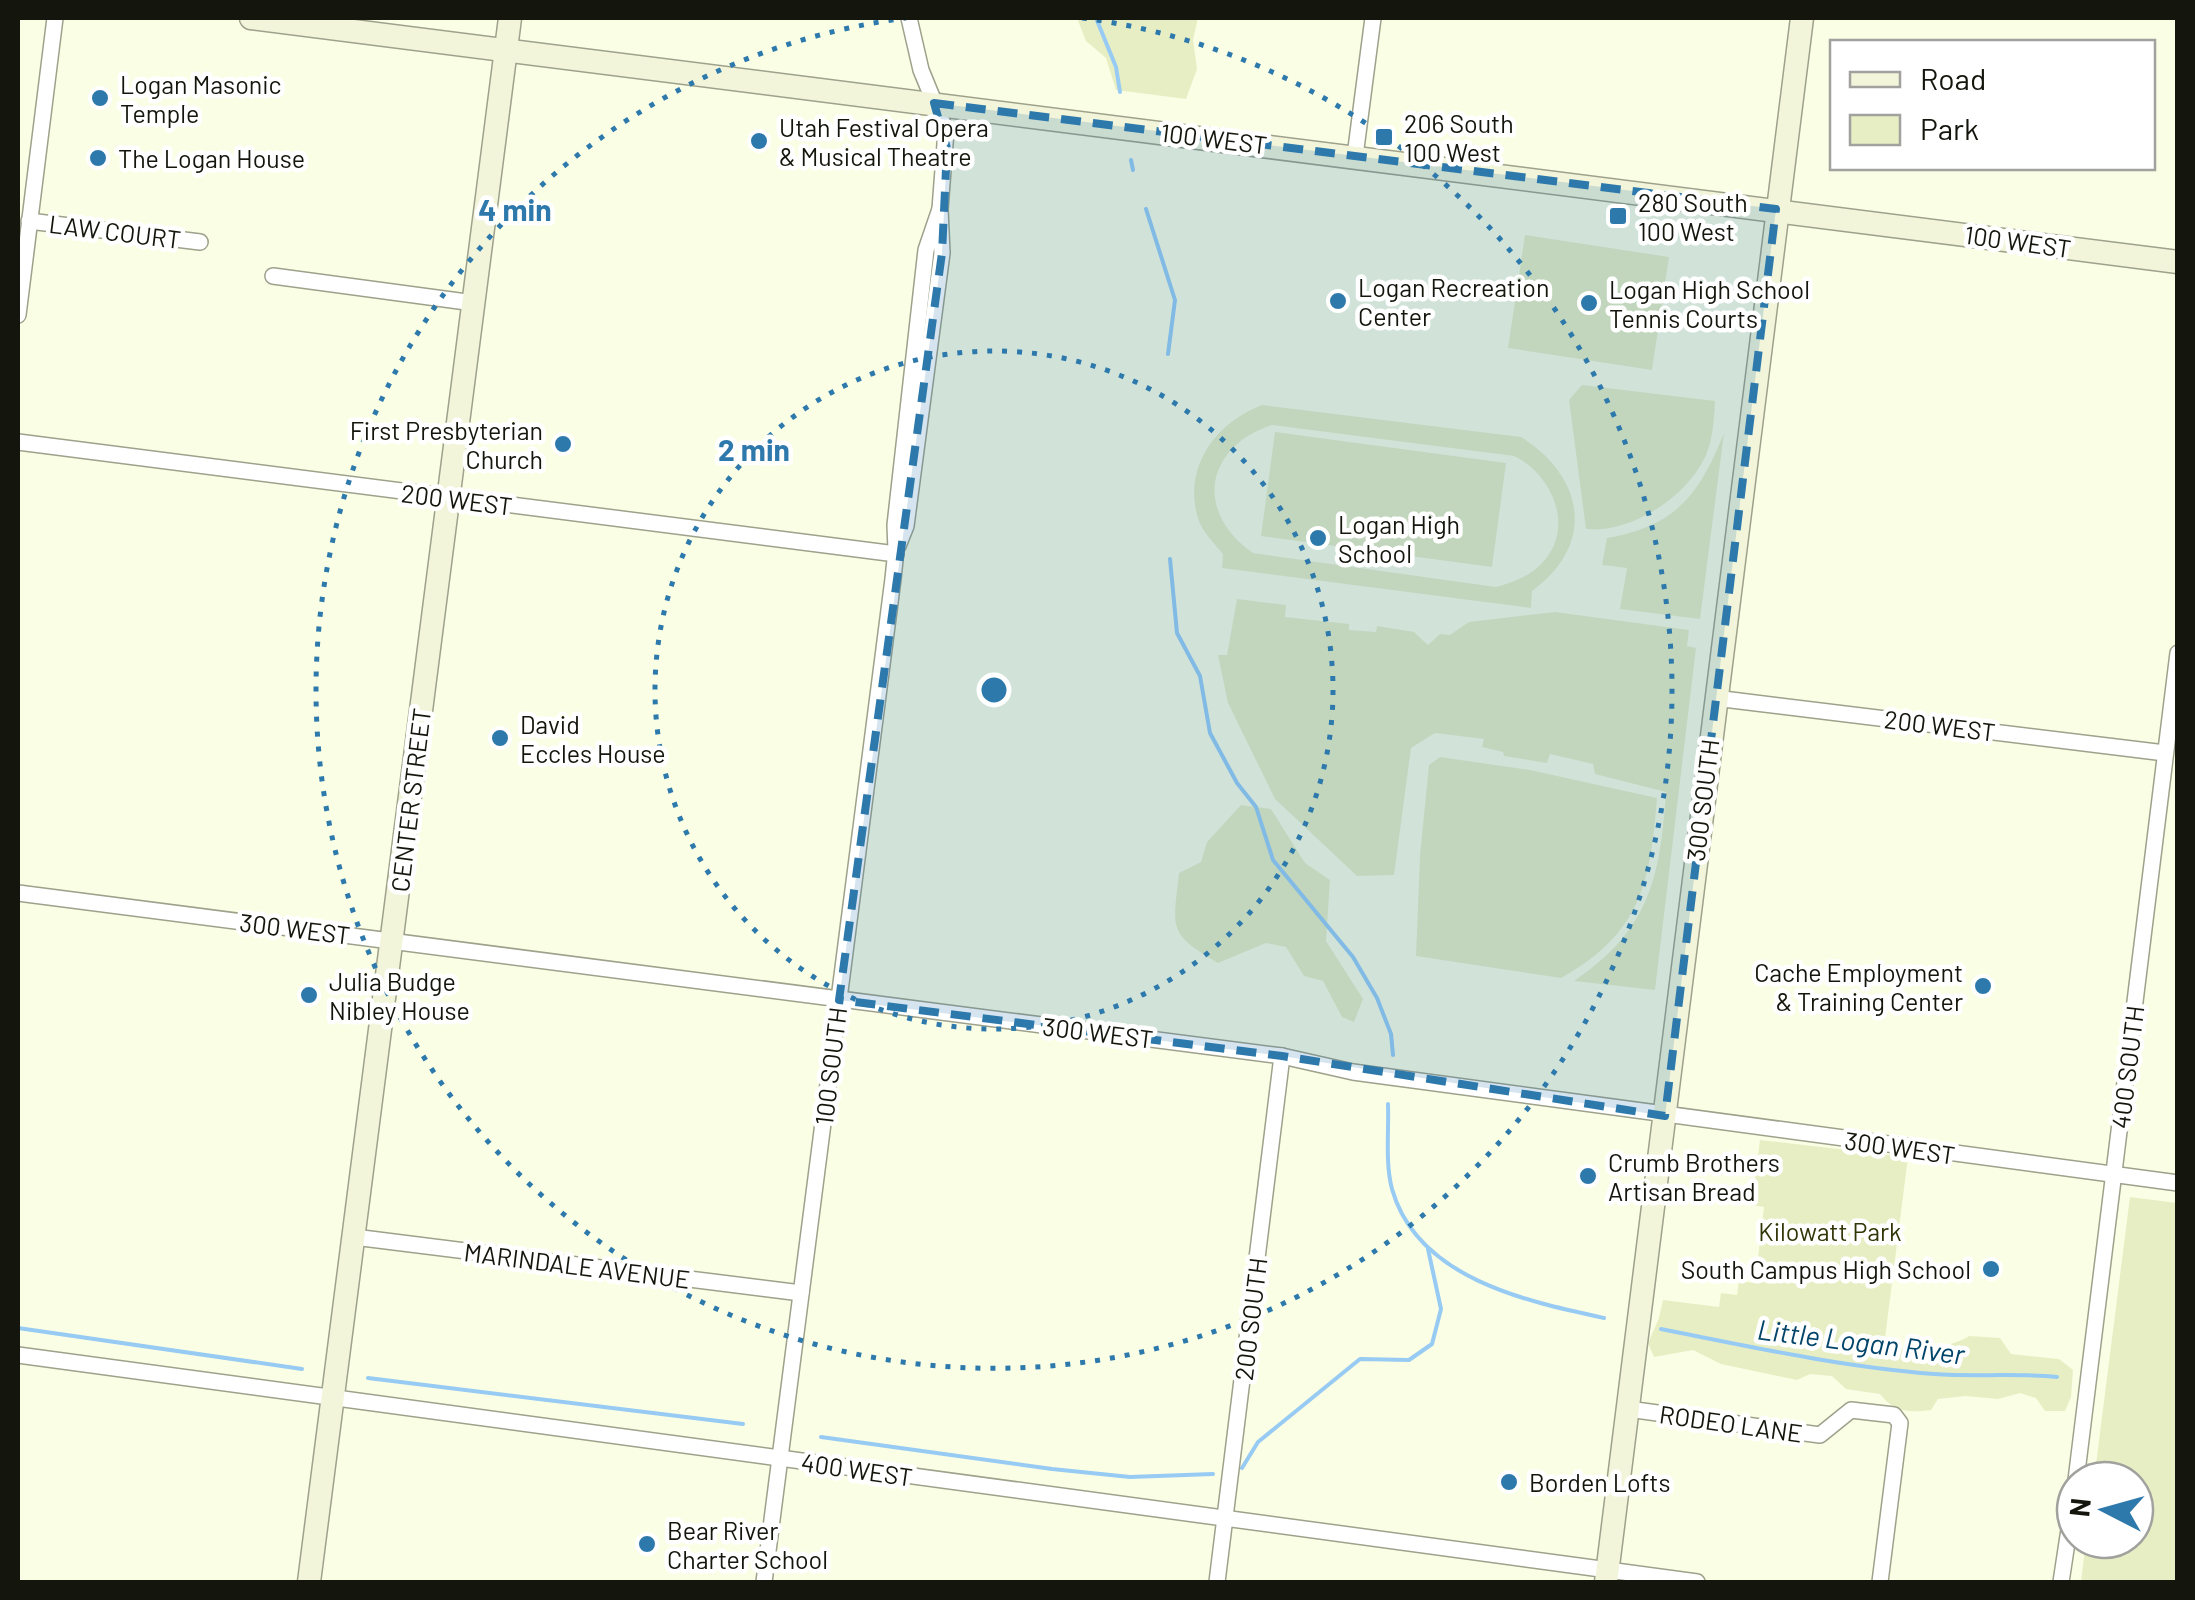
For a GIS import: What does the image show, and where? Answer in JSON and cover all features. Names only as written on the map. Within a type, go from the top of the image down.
[{"type":"street","points":[[18,315],[55,18]]},
{"type":"street","name":"100 WEST","points":[[251,18],[2178,262]]},
{"type":"street","name":"CENTER STREET","points":[[309,1582],[510,18]]},
{"type":"street","name":"100 SOUTH","points":[[764,1582],[896,552],[894,524],[926,250],[940,209],[947,148],[946,131],[921,70],[909,18]]},
{"type":"street","points":[[1355,156],[1373,18]]},
{"type":"street","name":"300 SOUTH","points":[[1607,1576],[1802,18]]},
{"type":"street","name":"LAW COURT","points":[[30,221],[200,242]]},
{"type":"street","points":[[273,276],[474,303]]},
{"type":"street","name":"200 WEST","points":[[18,442],[896,552]]},
{"type":"street","name":"400 SOUTH","points":[[2078,1460],[2166,753],[2174,720],[2178,654]]},
{"type":"street","name":"200 WEST","points":[[1715,698],[2166,753]]},
{"type":"street","name":"300 WEST","points":[[18,894],[1282,1056],[1353,1072],[2178,1183]]},
{"type":"street","name":"200 SOUTH","points":[[1217,1582],[1282,1056]]},
{"type":"street","name":"MARINDALE AVENUE","points":[[354,1237],[801,1293]]},
{"type":"street","name":"400 WEST","points":[[18,1356],[1225,1519],[1607,1576],[1698,1582]]},
{"type":"street","name":"RODEO LANE","points":[[1628,1409],[1820,1434],[1851,1410],[1894,1415],[1900,1423],[1880,1582]]},
{"type":"highlighted area","points":[[934,103],[1776,209],[1665,1116],[1282,1056],[839,1000],[942,253],[947,148]]},
{"type":"green space","points":[[1077,18],[1198,18],[1193,40],[1197,69],[1186,99],[1116,90],[1106,58],[1086,41]]},
{"type":"green space","name":"Logan High School Tennis Courts","points":[[1525,235],[1669,257],[1652,370],[1508,348]]},
{"type":"green space","points":[[1582,385],[1715,401],[1710,442],[1698,470],[1672,498],[1639,519],[1603,529],[1586,529],[1569,400]]},
{"type":"green space","points":[[1262,405],[1521,437],[1559,471],[1569,491],[1575,512],[1574,533],[1566,553],[1553,573],[1532,591],[1531,608],[1222,568],[1223,554],[1204,531],[1197,515],[1195,479],[1218,434]],"holes":[[[1272,425],[1514,456],[1539,475],[1548,488],[1558,517],[1558,532],[1539,566],[1522,578],[1496,587],[1253,553],[1234,537],[1215,500],[1215,482],[1232,449]]]},
{"type":"green space","points":[[1275,432],[1506,463],[1492,567],[1261,536]]},
{"type":"green space","points":[[1724,433],[1700,619],[1620,609],[1627,568],[1602,565],[1607,538],[1651,525],[1682,504],[1705,474]]},
{"type":"green space","points":[[1237,599],[1286,605],[1285,617],[1349,624],[1349,630],[1376,632],[1377,626],[1414,632],[1428,645],[1440,634],[1450,635],[1469,622],[1555,612],[1689,630],[1687,646],[1696,648],[1655,990],[1574,981],[1619,942],[1646,900],[1660,851],[1666,792],[1595,774],[1593,764],[1550,754],[1547,763],[1504,756],[1503,752],[1482,747],[1484,739],[1435,733],[1411,748],[1394,875],[1357,876],[1275,799],[1228,703],[1218,655],[1227,655]]},
{"type":"green space","points":[[1440,757],[1530,770],[1657,798],[1650,856],[1636,903],[1625,924],[1588,961],[1561,978],[1416,956],[1429,765]]},
{"type":"green space","points":[[1241,805],[1271,809],[1305,863],[1330,880],[1326,941],[1363,999],[1354,1022],[1342,1017],[1323,981],[1304,976],[1286,947],[1266,943],[1218,963],[1190,944],[1177,928],[1179,873],[1201,862],[1207,842]]},
{"type":"green space","name":"Kilowatt Park","points":[[1760,1140],[1908,1157],[1884,1346],[1928,1347],[1951,1344],[1969,1336],[2000,1338],[2011,1354],[2059,1359],[2073,1370],[2071,1397],[2065,1411],[2045,1411],[2036,1398],[2020,1393],[1998,1399],[1938,1399],[1931,1410],[1909,1411],[1896,1408],[1880,1394],[1846,1389],[1832,1376],[1810,1374],[1797,1380],[1721,1364],[1693,1350],[1654,1357],[1648,1343],[1663,1300],[1719,1307],[1721,1293],[1737,1295],[1739,1281],[1755,1283],[1764,1207],[1752,1205]]},
{"type":"green space","points":[[2130,1197],[2177,1203],[2177,1582],[2081,1582],[2084,1560],[2155,1560],[2155,1460],[2097,1460]]},
{"type":"waterway","name":"Little Logan River","points":[[1096,18],[1116,67],[1120,92]]},
{"type":"waterway","name":"Little Logan River","points":[[1131,160],[1133,170]]},
{"type":"waterway","name":"Little Logan River","points":[[1146,209],[1175,300],[1168,354]]},
{"type":"waterway","name":"Little Logan River","points":[[1170,559],[1177,633],[1200,676],[1210,733],[1237,783],[1256,807],[1273,860],[1353,957],[1377,998],[1391,1034],[1393,1055]]},
{"type":"waterway","name":"Little Logan River","points":[[1388,1104],[1392,1189],[1405,1219],[1425,1244],[1449,1264],[1509,1293],[1604,1318]]},
{"type":"waterway","points":[[1242,1468],[1258,1442],[1360,1359],[1409,1360],[1432,1344],[1441,1309],[1428,1249]]},
{"type":"waterway","points":[[18,1328],[302,1369]]},
{"type":"waterway","name":"Little Logan River","points":[[1661,1329],[1865,1367],[1949,1375],[2057,1377]]},
{"type":"waterway","points":[[368,1378],[743,1424]]},
{"type":"waterway","points":[[821,1437],[1130,1477],[1213,1474]]},
{"type":"place","name":"Logan Masonic Temple","points":[[100,98]]},
{"type":"place","name":"206 South 100 West","points":[[1384,137]]},
{"type":"place","name":"Utah Festival Opera & Musical Theatre","points":[[759,141]]},
{"type":"place","name":"The Logan House","points":[[98,158]]},
{"type":"place","name":"280 South 100 West","points":[[1618,216]]},
{"type":"place","name":"Logan Recreation Center","points":[[1338,301]]},
{"type":"place","name":"Logan High School Tennis Courts","points":[[1589,303]]},
{"type":"place","name":"First Presbyterian Church","points":[[563,444]]},
{"type":"place","name":"Logan High School","points":[[1318,538]]},
{"type":"place","name":"David Eccles House","points":[[500,738]]},
{"type":"place","name":"Cache Employment & Training Center","points":[[1983,986]]},
{"type":"place","name":"Julia Budge Nibley House","points":[[309,995]]},
{"type":"place","name":"Crumb Brothers Artisan Bread","points":[[1588,1176]]},
{"type":"place","name":"South Campus High School","points":[[1991,1269]]},
{"type":"place","name":"Borden Lofts","points":[[1509,1482]]},
{"type":"place","name":"Bear River Charter School","points":[[647,1544]]}]
